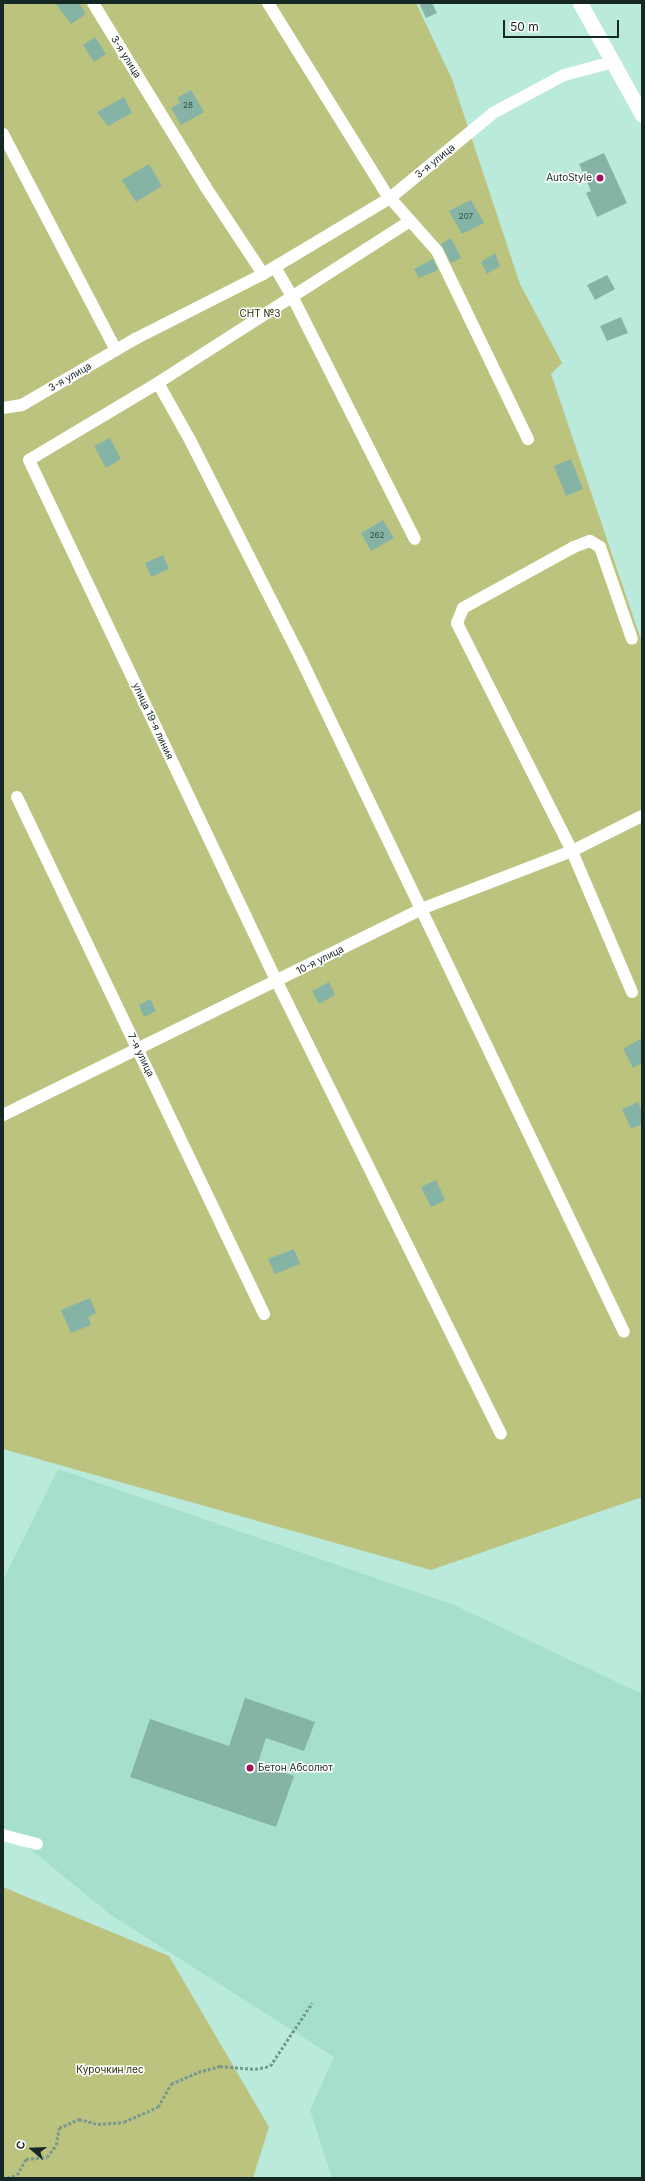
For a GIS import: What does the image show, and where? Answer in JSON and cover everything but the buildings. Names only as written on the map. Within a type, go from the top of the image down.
[{"type":"street","name":"3-я улица","points":[[93,3],[205,186],[263,274]]},
{"type":"street","points":[[268,3],[390,198],[437,251],[528,439]]},
{"type":"street","points":[[580,3],[642,115]]},
{"type":"street","name":"3-я улица","points":[[3,408],[22,405],[116,350],[263,274],[390,198],[493,113],[564,75],[612,62]]},
{"type":"street","points":[[3,134],[116,350]]},
{"type":"street","points":[[410,221],[158,383],[190,440],[300,659],[624,1332]]},
{"type":"street","points":[[275,267],[292,296],[415,539]]},
{"type":"street","name":"улица 19-я линия","points":[[158,383],[29,460],[277,982],[501,1434]]},
{"type":"street","points":[[632,639],[600,547],[590,541],[574,547],[463,608],[457,623],[572,851],[632,992]]},
{"type":"street","name":"7-я улица","points":[[17,797],[264,1314]]},
{"type":"street","name":"10-я улица","points":[[3,1115],[214,1010],[277,982],[421,910],[572,851],[642,816]]},
{"type":"street","points":[[3,1835],[37,1844]]},
{"type":"path","points":[[7,2178],[16,2175],[26,2159],[47,2157],[56,2145],[59,2128],[79,2119],[98,2124],[124,2122],[158,2106],[171,2084],[198,2072],[220,2066],[255,2069],[270,2066],[312,2004]]},
{"type":"shaded area","points":[[58,1469],[454,1605],[642,1694],[642,2178],[332,2178],[310,2110],[334,2057],[111,1915],[3,1827],[3,1580]]},
{"type":"green space","name":"СНТ №3","points":[[3,3],[416,3],[452,79],[520,284],[562,363],[551,374],[642,643],[642,1497],[431,1570],[3,1449]]},
{"type":"green space","name":"Курочкин лес","points":[[3,1887],[169,1956],[269,2127],[253,2178],[3,2178]]},
{"type":"place","name":"AutoStyle","points":[[600,178]]},
{"type":"place","name":"Бетон Абсолют","points":[[250,1768]]}]
